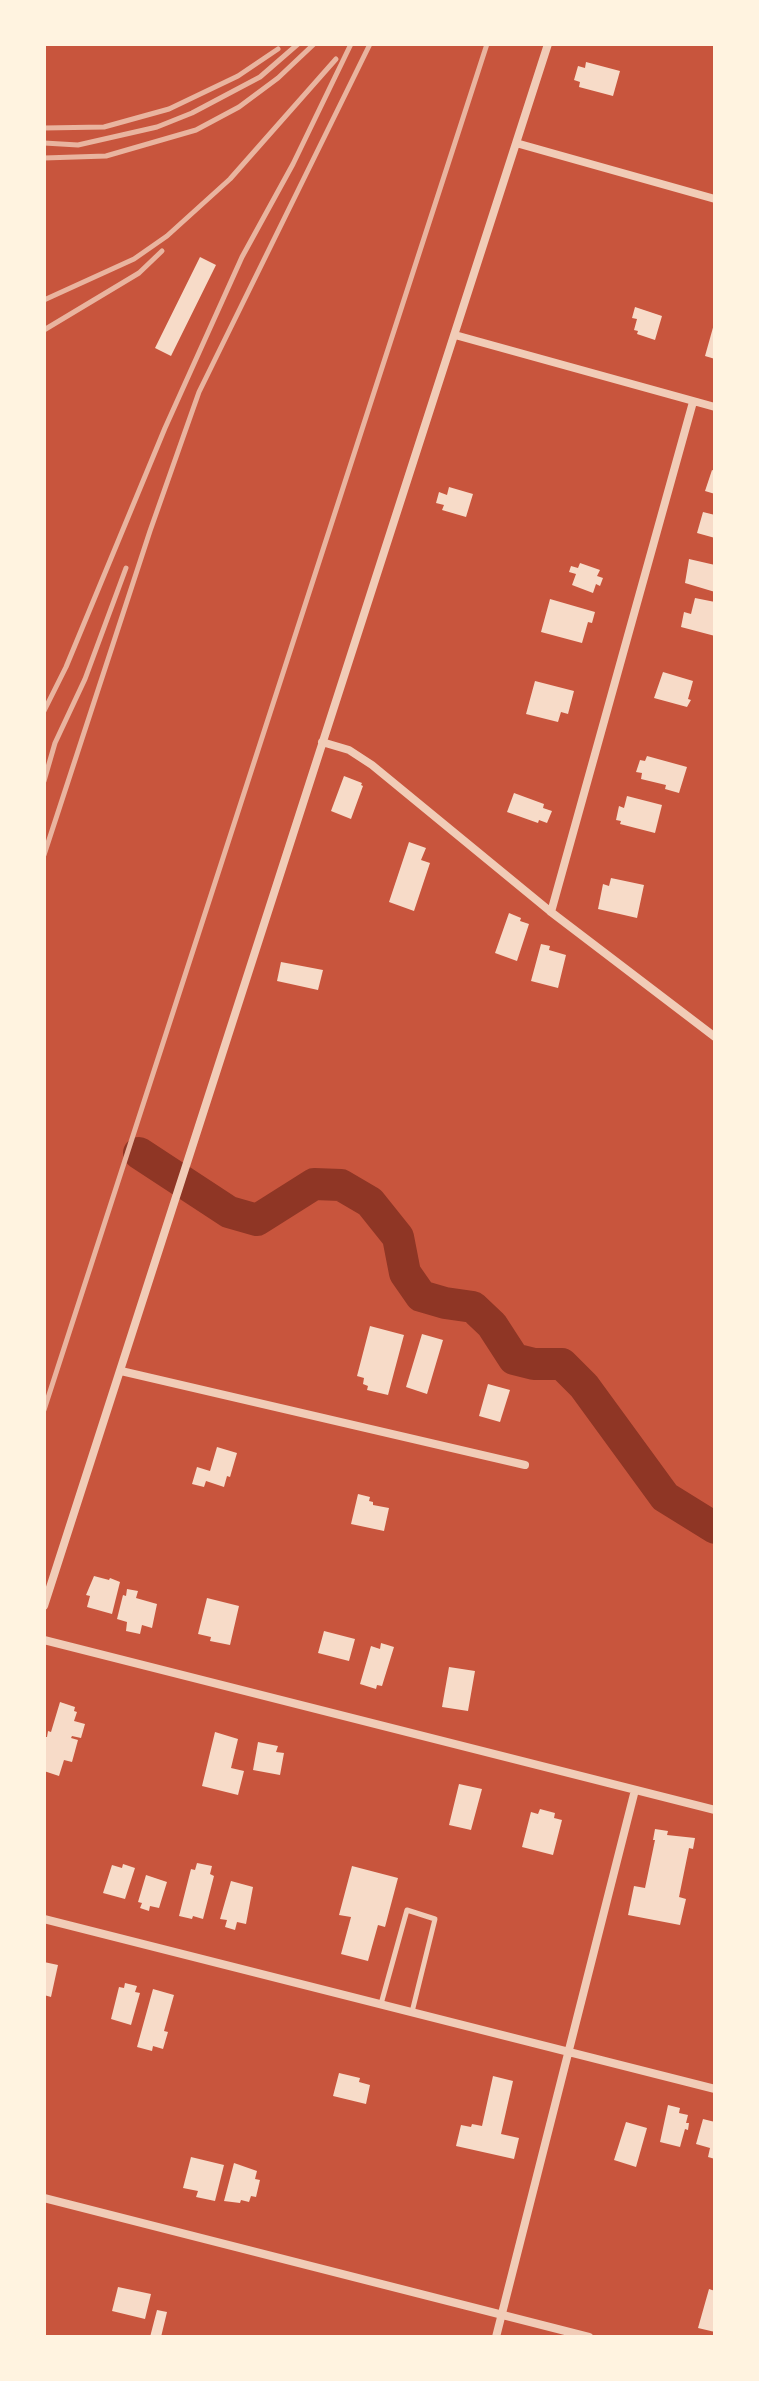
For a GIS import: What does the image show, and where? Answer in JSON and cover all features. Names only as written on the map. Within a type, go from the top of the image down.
[{"type":"street","points":[[44,1606],[548,44]]},
{"type":"street","points":[[516,143],[715,199]]},
{"type":"street","points":[[455,335],[715,407]]},
{"type":"street","points":[[551,912],[693,402]]},
{"type":"street","points":[[322,742],[349,750],[372,765],[551,912],[715,1037]]},
{"type":"street","points":[[121,1371],[525,1465]]},
{"type":"street","points":[[44,1640],[715,1810]]},
{"type":"street","points":[[496,2337],[635,1790]]},
{"type":"street","points":[[44,1919],[715,2089]]},
{"type":"street","points":[[44,2198],[589,2337]]},
{"type":"lane","points":[[380,2005],[407,1910],[435,1919],[412,2013]]},
{"type":"building","points":[[586,62],[620,71],[613,96],[579,87],[580,82],[574,80],[578,66],[585,68]]},
{"type":"building","points":[[200,257],[216,265],[171,356],[155,348]]},
{"type":"building","points":[[635,307],[662,316],[655,340],[634,330],[637,319],[632,318]]},
{"type":"building","points":[[715,324],[715,359],[705,356]]},
{"type":"building","points":[[712,470],[715,471],[715,494],[705,491]]},
{"type":"building","points":[[449,487],[473,494],[466,517],[442,510],[444,505],[436,503],[439,492],[447,495]]},
{"type":"building","points":[[703,512],[715,515],[715,538],[697,533]]},
{"type":"building","points":[[689,559],[715,565],[715,592],[685,583]]},
{"type":"building","points":[[580,563],[600,570],[597,576],[603,578],[600,586],[596,584],[593,593],[572,585],[576,574],[569,572],[571,566],[578,568]]},
{"type":"building","points":[[695,598],[715,602],[715,636],[681,627],[684,612],[691,614]]},
{"type":"building","points":[[550,599],[595,612],[592,623],[588,622],[582,643],[541,632]]},
{"type":"building","points":[[663,672],[693,681],[687,707],[654,698]]},
{"type":"building","points":[[535,681],[574,691],[568,714],[561,712],[558,722],[526,714]]},
{"type":"building","points":[[647,756],[687,767],[679,793],[665,789],[666,785],[641,779],[642,773],[636,772],[640,760],[645,761]]},
{"type":"building","points":[[344,776],[363,786],[351,819],[331,811]]},
{"type":"building","points":[[514,793],[544,804],[543,808],[552,811],[547,823],[507,812]]},
{"type":"building","points":[[627,796],[662,805],[655,833],[620,824],[621,821],[616,820],[619,806],[624,808]]},
{"type":"building","points":[[409,842],[426,848],[421,860],[430,863],[414,911],[389,902]]},
{"type":"building","points":[[611,878],[644,885],[637,918],[598,909],[603,884],[609,886]]},
{"type":"building","points":[[509,913],[529,924],[517,961],[495,953]]},
{"type":"building","points":[[541,944],[566,955],[558,988],[531,981]]},
{"type":"building","points":[[281,962],[323,970],[318,990],[277,981]]},
{"type":"building","points":[[370,1326],[404,1335],[388,1395],[367,1390],[368,1386],[363,1384],[364,1378],[357,1376]]},
{"type":"building","points":[[422,1334],[443,1340],[427,1394],[406,1387]]},
{"type":"building","points":[[488,1384],[510,1390],[500,1422],[479,1416]]},
{"type":"building","points":[[217,1447],[237,1453],[224,1487],[206,1481],[204,1487],[192,1484],[197,1467],[210,1471]]},
{"type":"building","points":[[358,1494],[370,1497],[373,1505],[389,1508],[384,1531],[351,1524]]},
{"type":"building","points":[[94,1576],[120,1582],[112,1614],[87,1607],[90,1596],[86,1595]]},
{"type":"building","points":[[127,1589],[138,1591],[136,1598],[157,1604],[152,1628],[142,1625],[140,1634],[126,1631],[127,1622],[117,1619]]},
{"type":"building","points":[[207,1598],[239,1606],[230,1645],[210,1641],[211,1637],[198,1634]]},
{"type":"building","points":[[324,1631],[355,1639],[349,1661],[318,1653]]},
{"type":"building","points":[[381,1643],[394,1647],[382,1686],[377,1685],[376,1689],[360,1684],[371,1646],[380,1649]]},
{"type":"building","points":[[449,1667],[475,1671],[468,1711],[442,1707]]},
{"type":"building","points":[[60,1702],[75,1707],[74,1721],[85,1724],[81,1738],[71,1738],[78,1740],[72,1762],[64,1760],[59,1776],[44,1771],[44,1737],[47,1737],[48,1731],[51,1732]]},
{"type":"building","points":[[215,1732],[238,1739],[231,1768],[244,1771],[238,1795],[202,1786]]},
{"type":"building","points":[[258,1742],[278,1746],[276,1752],[284,1753],[280,1775],[253,1770]]},
{"type":"building","points":[[459,1784],[482,1789],[471,1830],[449,1825]]},
{"type":"building","points":[[540,1809],[555,1813],[554,1818],[562,1820],[553,1855],[522,1847],[531,1812],[538,1814]]},
{"type":"building","points":[[655,1829],[668,1831],[667,1835],[695,1838],[693,1849],[689,1848],[679,1897],[686,1899],[680,1925],[628,1915],[634,1886],[645,1888]]},
{"type":"building","points":[[197,1863],[212,1866],[210,1874],[214,1876],[203,1919],[179,1916],[191,1869],[195,1870]]},
{"type":"building","points":[[123,1864],[135,1868],[125,1899],[103,1893],[112,1865],[122,1868]]},
{"type":"building","points":[[352,1866],[398,1878],[385,1927],[378,1925],[368,1961],[341,1954],[351,1917],[339,1915]]},
{"type":"building","points":[[146,1875],[167,1882],[159,1908],[150,1906],[149,1911],[140,1908],[142,1903],[138,1902]]},
{"type":"building","points":[[231,1881],[253,1887],[246,1924],[237,1922],[235,1930],[225,1927],[227,1920],[220,1919]]},
{"type":"building","points":[[44,1962],[58,1965],[51,1997],[44,1995]]},
{"type":"building","points":[[125,1983],[137,1986],[135,1992],[140,1993],[131,2025],[111,2019],[119,1987],[124,1988]]},
{"type":"building","points":[[153,1989],[174,1995],[164,2031],[168,2032],[163,2049],[153,2046],[152,2051],[137,2047]]},
{"type":"building","points":[[339,2073],[360,2078],[359,2082],[370,2085],[366,2104],[333,2096]]},
{"type":"building","points":[[493,2076],[513,2081],[501,2134],[519,2138],[514,2159],[456,2146],[461,2125],[482,2126]]},
{"type":"building","points":[[668,2105],[680,2108],[679,2113],[688,2115],[688,2130],[685,2129],[680,2147],[660,2142]]},
{"type":"building","points":[[703,2119],[715,2122],[715,2159],[708,2157],[710,2148],[696,2144]]},
{"type":"building","points":[[626,2122],[647,2128],[636,2167],[614,2160]]},
{"type":"building","points":[[191,2157],[224,2165],[215,2201],[196,2197],[198,2191],[183,2188]]},
{"type":"building","points":[[234,2163],[257,2171],[255,2179],[260,2180],[256,2197],[251,2196],[249,2202],[224,2201]]},
{"type":"building","points":[[118,2287],[151,2294],[145,2319],[112,2311]]},
{"type":"building","points":[[709,2289],[715,2291],[715,2332],[698,2328]]},
{"type":"building","points":[[157,2310],[167,2312],[161,2337],[150,2337]]},
{"type":"waterway","points":[[139,1153],[229,1212],[257,1220],[314,1184],[341,1185],[370,1202],[398,1237],[405,1273],[421,1296],[473,1307],[492,1325],[514,1359],[534,1364],[562,1364],[584,1386],[665,1497],[715,1528]]},
{"type":"railway","points":[[44,143],[78,145],[157,127],[192,113],[260,77],[298,44]]},
{"type":"railway","points":[[44,158],[106,156],[196,130],[239,107],[278,78],[314,44]]},
{"type":"railway","points":[[44,711],[66,667],[165,428],[242,257],[293,164],[351,44]]},
{"type":"railway","points":[[44,855],[199,392],[370,44]]},
{"type":"railway","points":[[44,1410],[487,44]]},
{"type":"railway","points":[[44,128],[104,127],[169,109],[238,76],[278,49]]},
{"type":"railway","points":[[44,300],[134,259],[167,236],[230,179],[336,59]]},
{"type":"railway","points":[[44,330],[139,273],[162,251]]},
{"type":"railway","points":[[44,781],[55,743],[85,679],[126,568]]}]
